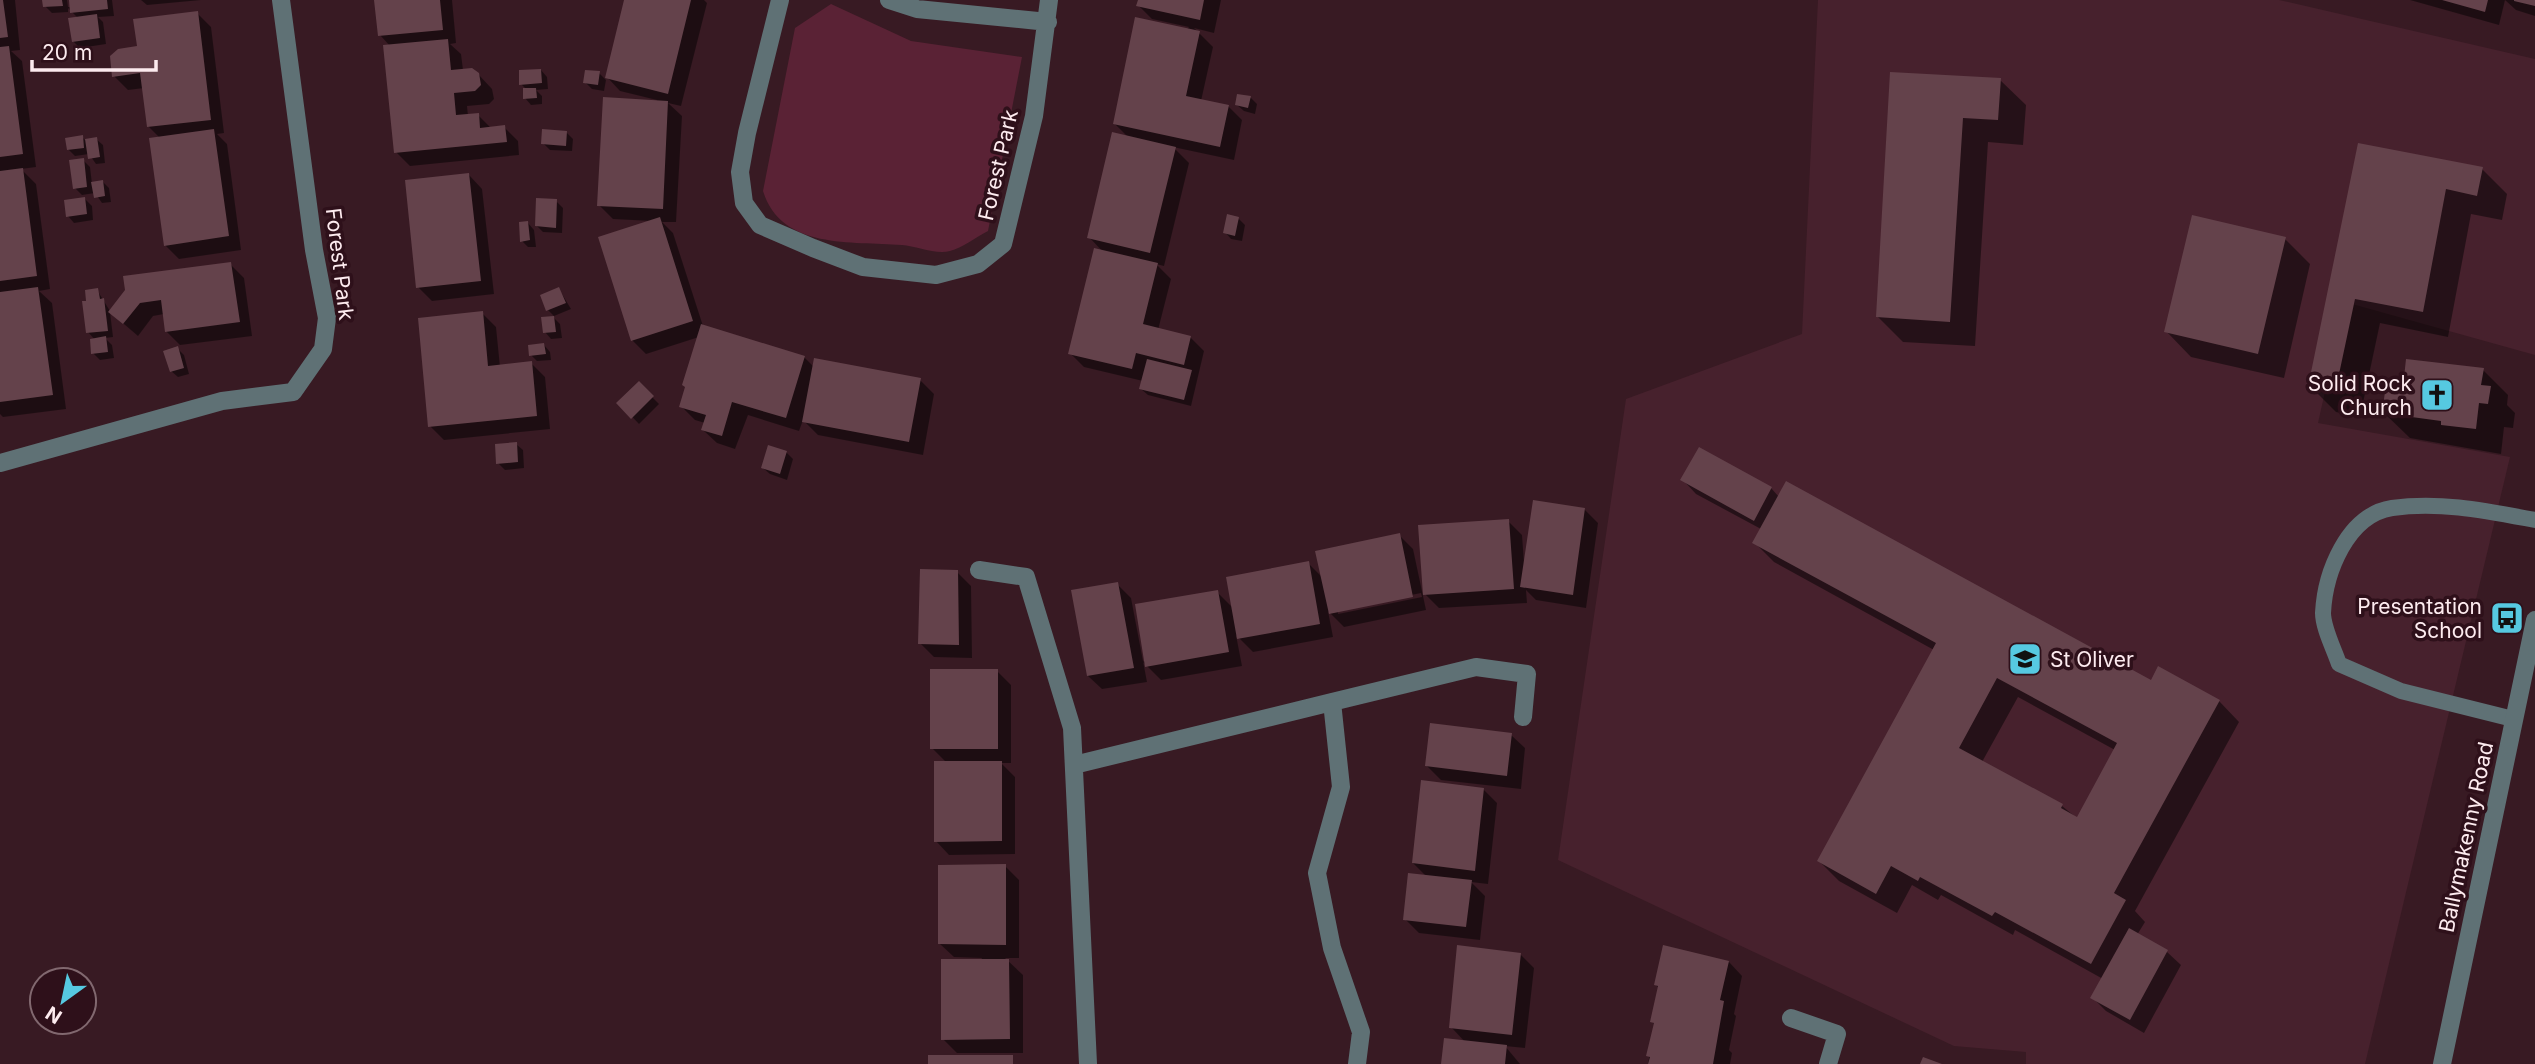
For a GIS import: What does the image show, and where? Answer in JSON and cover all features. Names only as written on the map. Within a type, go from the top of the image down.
[{"type":"street","name":"Forest Park","points":[[0,463],[222,401],[293,392],[323,349],[327,318],[314,250],[281,0]]},
{"type":"street","name":"Forest Park","points":[[780,0],[740,172],[744,203],[760,225],[863,267],[936,275],[978,264],[1003,244],[1034,116],[1049,0]]},
{"type":"street","points":[[889,0],[917,9],[1048,22]]},
{"type":"street","points":[[979,570],[1026,577],[1072,728],[1088,1064]]},
{"type":"street","name":"Ballymakenny Road","points":[[2445,1063],[2535,620]]},
{"type":"street","points":[[1073,765],[1476,667],[1527,674],[1522,718]]},
{"type":"street","points":[[1332,702],[1341,787],[1317,873],[1332,948],[1361,1032],[1357,1064]]},
{"type":"street","points":[[1791,1018],[1838,1034],[1828,1064]]},
{"type":"lane","points":[[2514,719],[2401,691],[2339,664],[2323,614],[2335,559],[2358,525],[2389,509],[2462,506],[2535,520]]},
{"type":"shaded area","name":"St Oliver","points":[[1818,0],[2279,0],[2535,59],[2535,355],[2345,302],[2318,423],[2510,457],[2365,1064],[2026,1064],[2026,1052],[1954,1046],[1558,860],[1626,399],[1802,334]]},
{"type":"shaded area","points":[[831,4],[911,41],[1022,57],[988,231],[955,250],[939,252],[902,245],[820,239],[785,224],[772,210],[763,191],[795,28]]},
{"type":"building","points":[[0,0],[3,0],[8,37],[0,38]]},
{"type":"building","points":[[42,0],[62,0],[63,6],[43,7]]},
{"type":"building","points":[[69,0],[107,0],[108,9],[70,13]]},
{"type":"building","points":[[374,0],[440,0],[443,30],[378,36]]},
{"type":"building","points":[[624,0],[691,0],[668,94],[605,78]]},
{"type":"building","points":[[1138,0],[1204,0],[1200,20],[1136,6]]},
{"type":"building","points":[[2442,0],[2488,0],[2485,12]]},
{"type":"building","points":[[2535,0],[2535,6],[2514,1]]},
{"type":"building","points":[[198,11],[211,120],[147,127],[140,73],[112,77],[110,56],[118,49],[137,46],[133,19]]},
{"type":"building","points":[[97,14],[100,38],[72,42],[68,18]]},
{"type":"building","points":[[1135,17],[1200,31],[1186,96],[1229,105],[1220,147],[1113,124]]},
{"type":"building","points":[[448,39],[451,70],[472,68],[479,73],[481,85],[475,91],[454,93],[456,115],[479,113],[480,128],[505,125],[507,142],[394,153],[383,45]]},
{"type":"building","points":[[9,46],[23,154],[0,157],[0,47]]},
{"type":"building","points":[[541,69],[542,83],[519,85],[519,70]]},
{"type":"building","points":[[585,70],[600,71],[598,85],[583,83]]},
{"type":"building","points":[[1890,72],[2001,78],[1998,120],[1963,118],[1950,322],[1876,317]]},
{"type":"building","points":[[523,88],[536,88],[537,98],[523,99]]},
{"type":"building","points":[[1237,94],[1251,96],[1248,108],[1235,105]]},
{"type":"building","points":[[603,97],[668,101],[663,209],[597,206]]},
{"type":"building","points":[[214,129],[229,236],[164,246],[149,138]]},
{"type":"building","points":[[542,129],[567,131],[566,146],[541,144]]},
{"type":"building","points":[[1112,132],[1176,147],[1150,253],[1087,238]]},
{"type":"building","points":[[83,135],[84,148],[67,150],[65,138]]},
{"type":"building","points":[[97,137],[100,157],[88,159],[85,139]]},
{"type":"building","points":[[2358,143],[2483,167],[2477,196],[2446,189],[2423,312],[2355,299],[2335,393],[2308,387]]},
{"type":"building","points":[[84,158],[87,187],[73,189],[69,160]]},
{"type":"building","points":[[23,168],[37,276],[0,281],[0,171]]},
{"type":"building","points":[[469,173],[481,281],[416,288],[405,180]]},
{"type":"building","points":[[103,180],[105,196],[94,198],[91,182]]},
{"type":"building","points":[[85,197],[87,214],[66,217],[64,200]]},
{"type":"building","points":[[536,198],[557,199],[556,228],[535,226]]},
{"type":"building","points":[[1227,214],[1239,217],[1235,236],[1223,233]]},
{"type":"building","points":[[2192,215],[2286,237],[2258,354],[2164,332]]},
{"type":"building","points":[[660,217],[693,321],[631,341],[598,237]]},
{"type":"building","points":[[528,221],[530,240],[520,242],[519,222]]},
{"type":"building","points":[[1094,248],[1158,263],[1143,324],[1191,336],[1184,365],[1136,353],[1132,369],[1068,354]]},
{"type":"building","points":[[231,262],[240,322],[165,332],[161,300],[140,303],[123,324],[108,312],[125,290],[123,276]]},
{"type":"building","points":[[38,287],[53,395],[0,402],[0,292]]},
{"type":"building","points":[[559,287],[566,303],[546,311],[540,295]]},
{"type":"building","points":[[98,288],[100,299],[104,298],[108,331],[86,333],[82,301],[86,301],[85,290]]},
{"type":"building","points":[[483,311],[488,366],[532,361],[537,416],[428,427],[418,318]]},
{"type":"building","points":[[554,316],[556,332],[543,333],[541,317]]},
{"type":"building","points":[[701,324],[805,356],[786,418],[732,402],[722,436],[701,430],[706,415],[679,407],[685,387],[682,385]]},
{"type":"building","points":[[106,336],[108,352],[91,354],[90,339]]},
{"type":"building","points":[[544,343],[546,354],[529,356],[528,345]]},
{"type":"building","points":[[178,346],[184,368],[170,372],[163,351]]},
{"type":"building","points":[[814,358],[921,378],[909,442],[802,422]]},
{"type":"building","points":[[1147,359],[1192,370],[1184,400],[1139,389]]},
{"type":"building","name":"Solid Rock Church","points":[[2406,359],[2484,368],[2481,385],[2491,386],[2488,404],[2479,403],[2476,429],[2382,413],[2386,385],[2403,387]]},
{"type":"building","points":[[639,381],[654,396],[631,419],[616,403]]},
{"type":"building","points":[[517,442],[518,462],[496,464],[495,444]]},
{"type":"building","points":[[768,445],[787,451],[780,474],[761,468]]},
{"type":"building","points":[[1699,447],[1772,487],[1754,521],[1680,480]]},
{"type":"building","points":[[1786,481],[2151,680],[2158,666],[2220,700],[2114,893],[2126,900],[2091,964],[1995,912],[1992,916],[1920,877],[1918,881],[1891,866],[1876,894],[1817,861],[1936,643],[1752,543]],"holes":[[[1997,678],[2117,743],[2077,817],[2061,808],[2063,804],[1959,748]]]},
{"type":"building","points":[[1533,500],[1585,508],[1573,595],[1520,587]]},
{"type":"building","points":[[1509,519],[1514,589],[1423,595],[1418,525]]},
{"type":"building","points":[[1400,533],[1413,597],[1329,614],[1315,551]]},
{"type":"building","points":[[1309,561],[1320,624],[1237,639],[1226,577]]},
{"type":"building","points":[[920,569],[958,570],[959,645],[918,644]]},
{"type":"building","points":[[1118,582],[1134,668],[1087,676],[1071,590]]},
{"type":"building","points":[[1218,590],[1229,652],[1145,667],[1135,604]]},
{"type":"building","points":[[930,669],[998,669],[998,749],[930,749]]},
{"type":"building","points":[[1430,723],[1512,733],[1507,776],[1425,766]]},
{"type":"building","points":[[934,761],[1002,761],[1002,841],[934,842]]},
{"type":"building","points":[[1421,780],[1484,788],[1475,871],[1412,863]]},
{"type":"building","points":[[1006,864],[1006,945],[938,944],[938,865]]},
{"type":"building","points":[[1408,873],[1472,880],[1466,927],[1403,920]]},
{"type":"building","points":[[2129,928],[2168,950],[2130,1020],[2090,998]]},
{"type":"building","points":[[1457,945],[1521,953],[1512,1035],[1449,1028]]},
{"type":"building","points":[[1663,945],[1729,961],[1720,1000],[1724,1001],[1713,1064],[1648,1064],[1650,1057],[1646,1056],[1654,1023],[1650,1022],[1658,986],[1654,985]]},
{"type":"building","points":[[941,959],[1009,959],[1010,1039],[941,1040]]},
{"type":"building","points":[[1444,1038],[1507,1045],[1505,1064],[1441,1064]]},
{"type":"building","points":[[928,1055],[1013,1055],[1013,1064],[928,1064]]},
{"type":"building","points":[[1923,1057],[1942,1064],[1920,1064]]},
{"type":"place","name":"Solid Rock Church","points":[[2437,395]]},
{"type":"place","name":"Presentation School","points":[[2507,618]]},
{"type":"place","name":"St Oliver","points":[[2025,659]]}]
